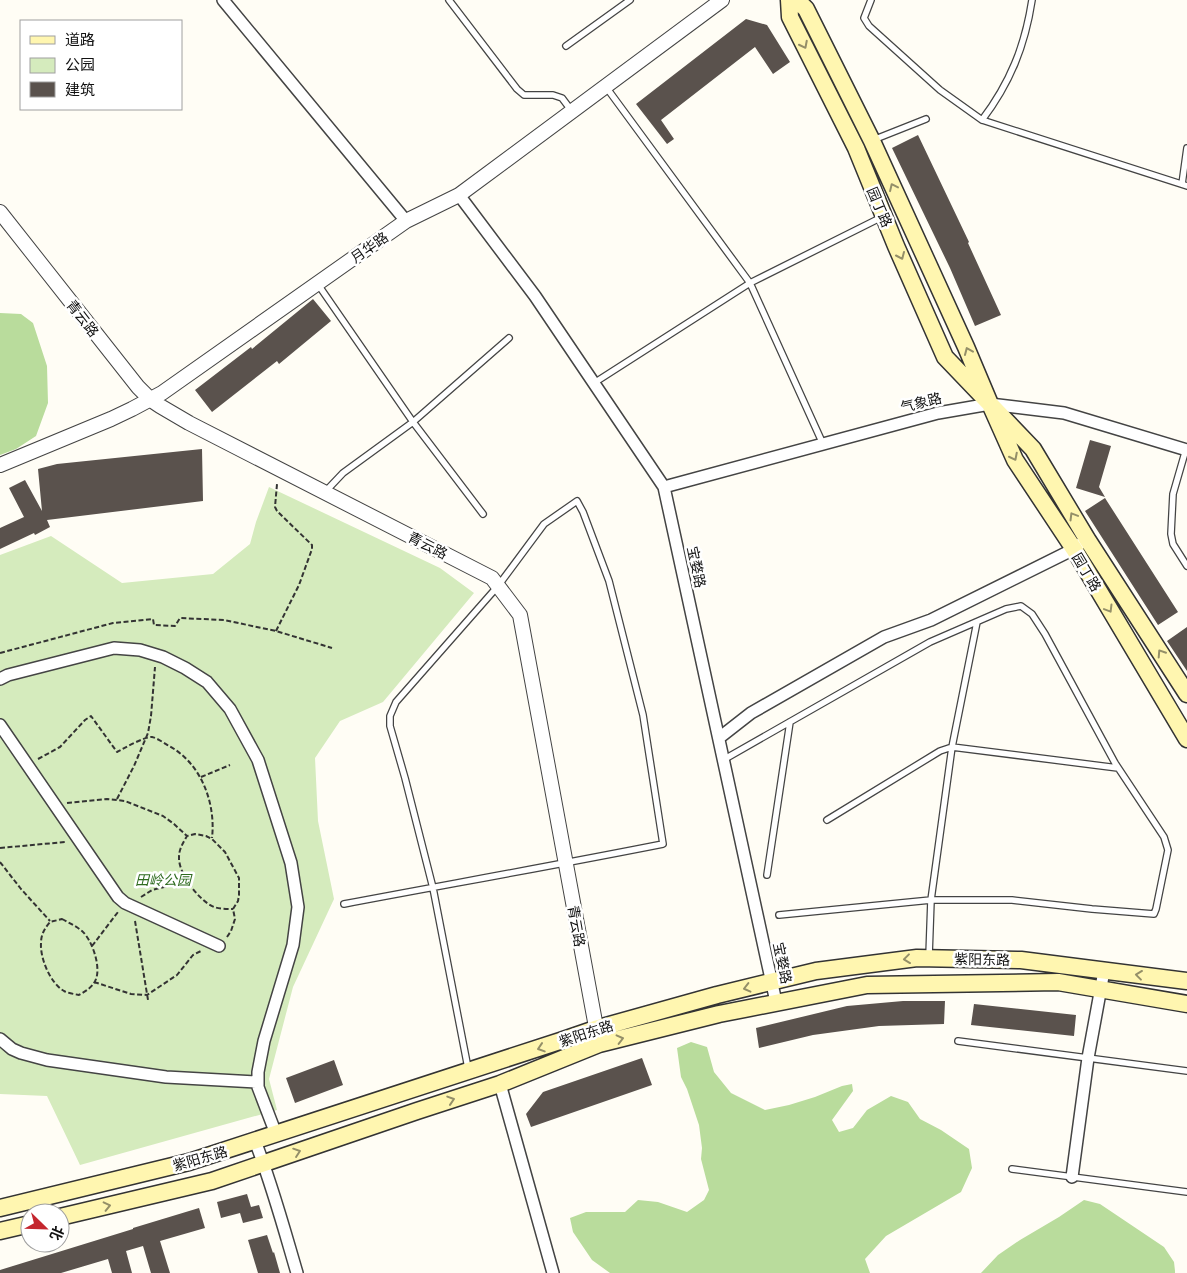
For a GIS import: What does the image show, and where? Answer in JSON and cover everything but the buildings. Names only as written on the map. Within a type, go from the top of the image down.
[{"type":"main road","name":"园丁路","points":[[789,0],[790,17],[856,148],[946,357],[1033,449],[1187,694]]},
{"type":"main road","name":"园丁路","points":[[797,0],[806,10],[872,141],[966,347],[1015,460],[1074,549],[1186,737]]},
{"type":"main road","name":"紫阳东路","points":[[0,1208],[189,1162],[468,1071],[597,1036],[717,995],[816,971],[917,958],[1021,960],[1187,981]]},
{"type":"main road","name":"紫阳东路","points":[[70,1215],[212,1181],[417,1110],[500,1084],[597,1036],[776,1002],[867,985],[1058,982],[1187,1004]]},
{"type":"main road","points":[[0,1231],[20,1226]]},
{"type":"street","points":[[224,0],[406,221]]},
{"type":"street","name":"月华路","points":[[0,466],[151,400],[406,221],[459,195],[722,0]]},
{"type":"street","name":"宝婺路","points":[[459,195],[536,296],[664,487],[776,1002]]},
{"type":"street","name":"青云路","points":[[0,212],[127,374],[151,400],[176,416],[492,578],[520,615],[597,1036]]},
{"type":"street","name":"气象路","points":[[664,487],[938,412],[990,404],[1064,413],[1186,450]]},
{"type":"street","points":[[719,738],[751,713],[884,637],[931,620],[1074,549],[1088,539]]},
{"type":"street","points":[[0,679],[8,675],[114,648],[140,650],[163,657],[207,682],[230,709],[258,760],[291,863],[298,907],[293,945],[264,1041],[257,1082],[276,1134]]},
{"type":"street","points":[[0,725],[118,897],[128,905],[219,946]]},
{"type":"street","points":[[1072,1177],[1088,1058],[1104,971]]},
{"type":"street","points":[[0,1039],[12,1049],[47,1060],[166,1076],[257,1082]]},
{"type":"street","points":[[500,1084],[552,1273]]},
{"type":"street","points":[[255,1141],[264,1163],[297,1273]]},
{"type":"lane","points":[[449,0],[517,89],[524,95],[554,95],[562,98],[572,112]]},
{"type":"lane","points":[[566,46],[630,0]]},
{"type":"lane","points":[[871,0],[864,18],[868,26],[940,90],[982,120],[1184,185],[1187,148]]},
{"type":"lane","points":[[982,120],[995,103],[1018,59],[1032,0]]},
{"type":"lane","points":[[606,87],[750,283],[824,444]]},
{"type":"lane","points":[[856,148],[926,119]]},
{"type":"lane","points":[[594,383],[750,283],[884,216]]},
{"type":"lane","points":[[317,284],[412,422],[483,514]]},
{"type":"lane","points":[[324,492],[344,473],[412,422],[509,338]]},
{"type":"lane","points":[[1186,450],[1173,494],[1171,534],[1174,544],[1187,566]]},
{"type":"lane","points":[[344,904],[432,888],[565,863],[663,844],[643,715],[609,581],[577,501],[544,524],[498,586],[396,702],[390,716],[390,726],[432,888],[468,1071]]},
{"type":"lane","points":[[724,760],[930,642],[1006,609],[1021,606],[1032,614],[1045,634],[1118,768],[1164,837],[1168,850],[1154,914],[1012,900],[931,900],[779,915]]},
{"type":"lane","points":[[929,958],[931,900],[952,747],[977,622]]},
{"type":"lane","points":[[767,875],[790,722]]},
{"type":"lane","points":[[827,820],[940,751],[952,747],[1118,768]]},
{"type":"lane","points":[[958,1041],[1187,1071]]},
{"type":"lane","points":[[1012,1169],[1187,1192]]},
{"type":"path","points":[[276,631],[299,585],[312,549],[312,545],[275,507],[279,469]]},
{"type":"path","points":[[0,653],[113,623],[152,619],[154,625],[175,626],[180,618],[224,620],[276,631],[332,648]]},
{"type":"path","points":[[117,799],[146,738],[151,716],[155,655]]},
{"type":"path","points":[[28,766],[60,748],[91,716],[117,752],[146,738],[154,737],[174,748],[201,776],[214,824],[212,839]]},
{"type":"path","points":[[201,776],[230,765]]},
{"type":"path","points":[[55,806],[107,799],[126,801],[163,816],[187,836]]},
{"type":"path","points":[[94,982],[131,994],[147,995],[177,974],[193,956],[204,949],[213,951],[231,931],[235,919],[233,909],[238,901],[240,878],[225,852],[212,839],[196,834],[187,836],[181,847],[179,859],[181,871],[203,899],[214,907],[233,909]]},
{"type":"path","points":[[0,848],[79,841]]},
{"type":"path","points":[[0,862],[50,922]]},
{"type":"path","points":[[92,946],[128,905],[152,890],[188,881]]},
{"type":"path","points":[[128,905],[148,1000]]},
{"type":"path","points":[[62,919],[74,925],[84,932],[92,946],[96,960],[96,979],[88,990],[79,995],[64,990],[51,979],[43,958],[41,943],[44,930],[50,922],[62,919]]},
{"type":"green space","points":[[0,313],[21,314],[33,323],[47,366],[48,403],[36,436],[16,449],[0,455]]},
{"type":"green space","name":"田岭公园","points":[[269,487],[440,568],[474,593],[383,702],[340,721],[315,758],[318,821],[334,899],[293,987],[269,1079],[277,1110],[80,1165],[47,1096],[0,1094],[0,555],[51,536],[122,583],[213,574],[250,544]]},
{"type":"green space","points":[[691,1042],[707,1047],[714,1072],[731,1093],[765,1110],[789,1105],[852,1084],[853,1091],[832,1120],[839,1132],[853,1128],[867,1110],[891,1096],[908,1102],[920,1119],[941,1130],[969,1149],[972,1168],[961,1192],[886,1236],[865,1259],[870,1273],[610,1273],[592,1260],[573,1232],[570,1218],[586,1212],[625,1212],[638,1200],[658,1202],[687,1212],[704,1200],[709,1190],[701,1159],[702,1148],[699,1125],[681,1077],[677,1048]]},
{"type":"green space","points":[[1084,1200],[1100,1204],[1164,1247],[1174,1262],[1175,1273],[981,1273],[998,1255]]}]
